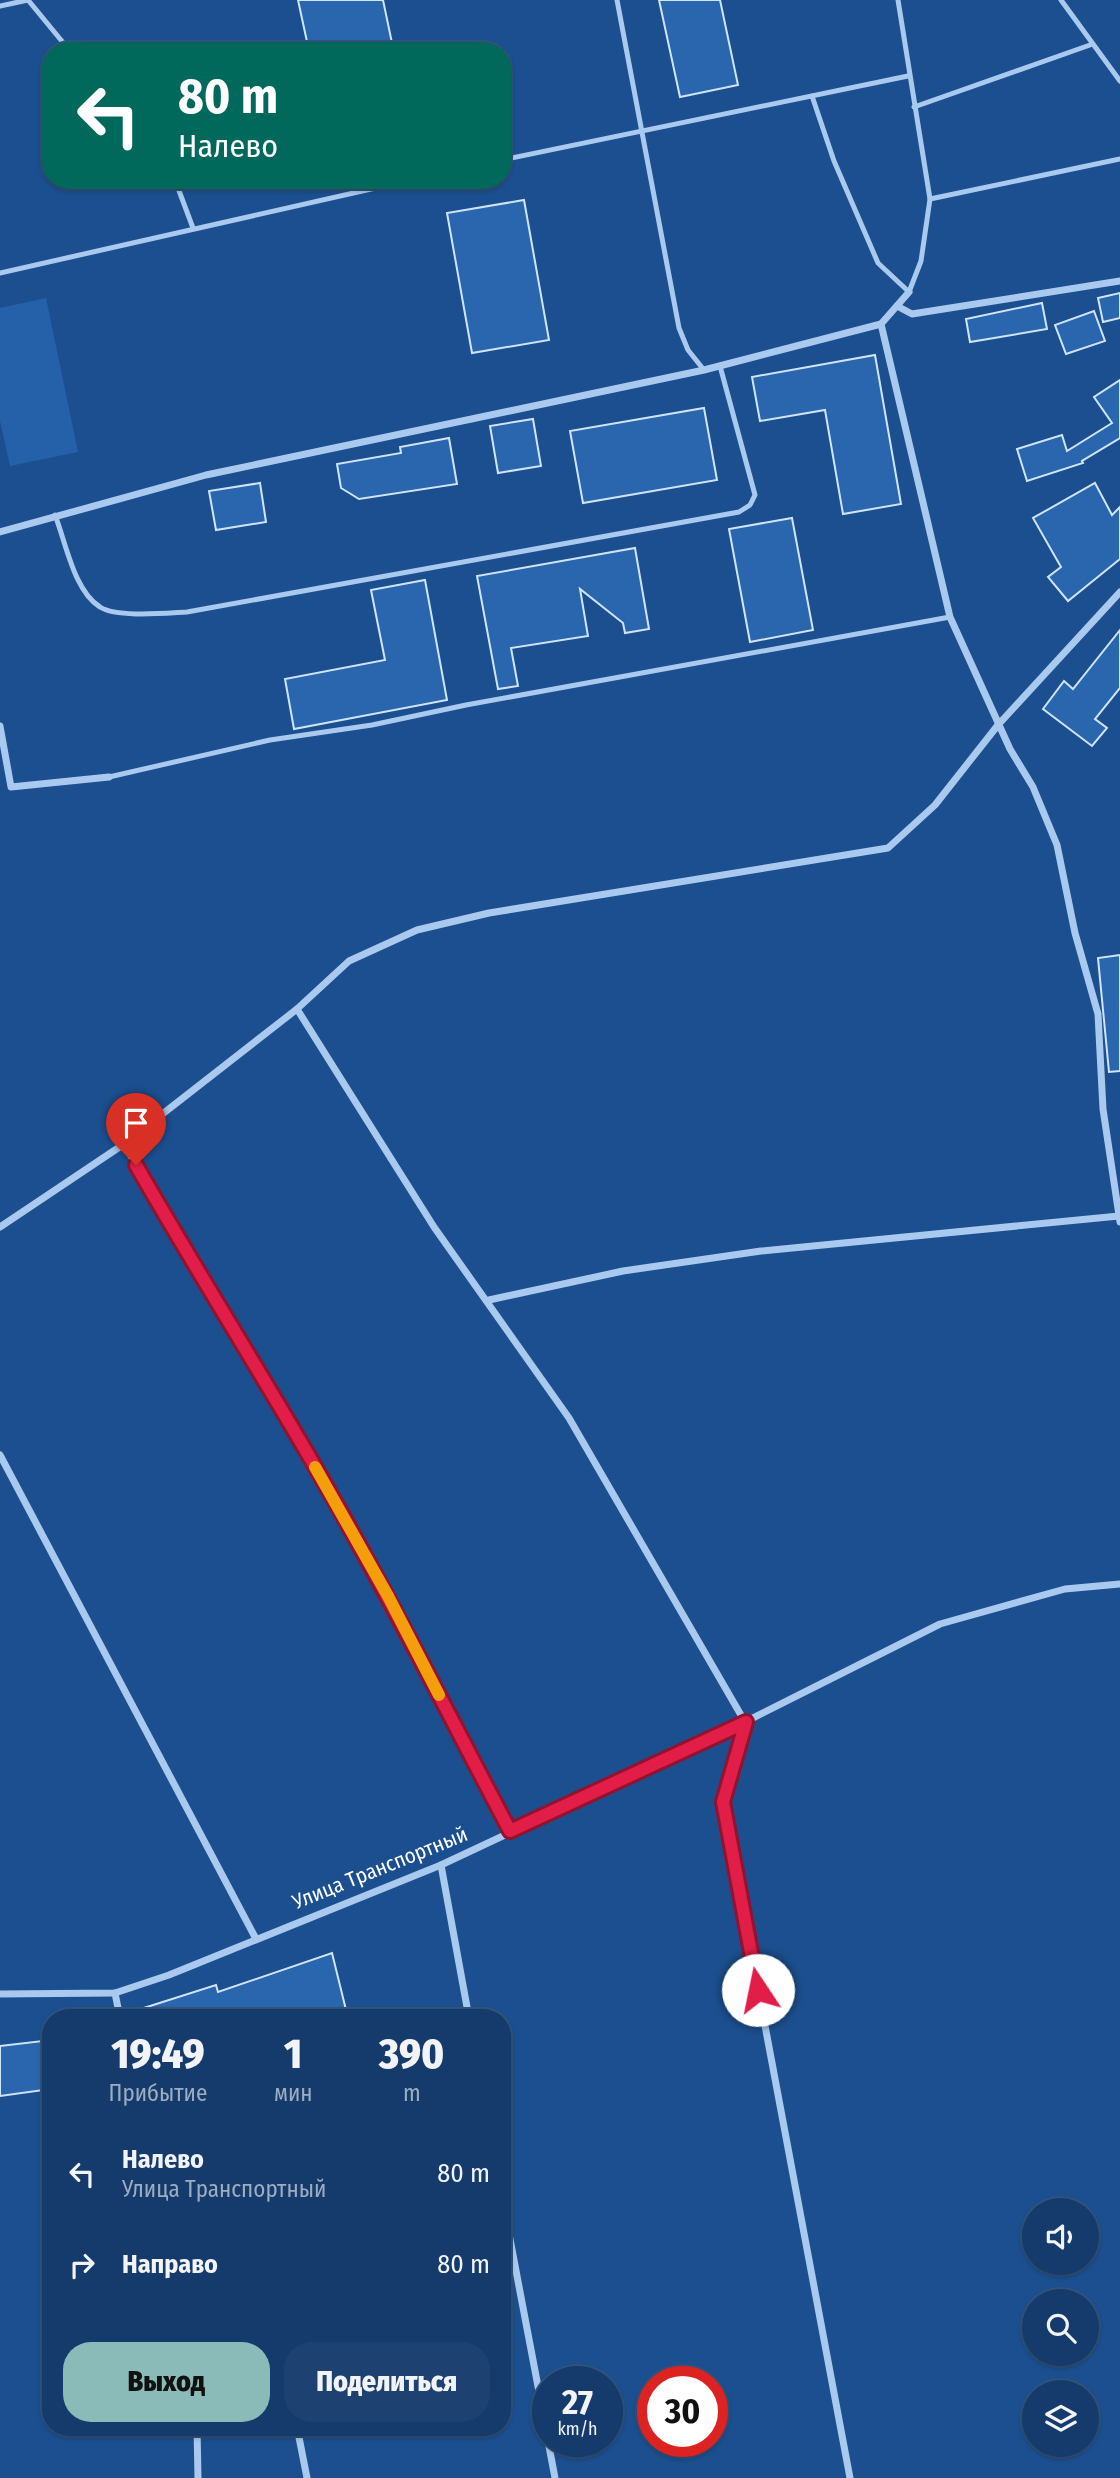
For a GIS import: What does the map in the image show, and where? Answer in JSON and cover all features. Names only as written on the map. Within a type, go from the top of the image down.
[{"type":"street","points":[[897,306],[912,314],[1120,281]]},
{"type":"street","points":[[0,532],[206,475],[704,370],[881,324],[909,292]]},
{"type":"street","points":[[489,1300],[623,1271],[761,1251],[1119,1219],[1103,1110],[1098,1014],[1075,933],[1057,845],[1033,787],[998,725],[950,617],[881,324]]},
{"type":"street","points":[[0,1227],[124,1144],[297,1009],[349,961],[417,930],[489,913],[888,848],[935,805],[998,725],[1120,592]]},
{"type":"street","points":[[0,726],[11,787],[109,777]]},
{"type":"street","points":[[297,1009],[434,1227],[489,1300],[569,1418],[746,1722],[723,1802],[850,2478]]},
{"type":"street","points":[[124,1144],[388,1596],[510,1831]]},
{"type":"street","points":[[0,1455],[256,1937]]},
{"type":"street","name":"Улица Транспортный","points":[[0,1994],[115,1993],[169,1975],[256,1937],[441,1865],[746,1722],[940,1624],[1065,1589],[1120,1584]]},
{"type":"street","points":[[441,1865],[467,2009]]},
{"type":"street","points":[[115,1993],[118,2009]]},
{"type":"street","points":[[511,2245],[534,2366]]},
{"type":"street","points":[[197,2436],[198,2478]]},
{"type":"street","points":[[299,2436],[307,2478]]},
{"type":"street","points":[[551,2457],[555,2478]]},
{"type":"lane","points":[[0,6],[28,0],[63,42]]},
{"type":"lane","points":[[617,0],[679,328],[688,350],[704,370]]},
{"type":"lane","points":[[813,96],[834,161],[878,263],[909,292],[921,261],[930,200],[908,76],[898,0]]},
{"type":"lane","points":[[1061,0],[1090,44],[1120,81]]},
{"type":"lane","points":[[914,107],[1090,44]]},
{"type":"lane","points":[[511,158],[908,76]]},
{"type":"lane","points":[[930,200],[1120,159]]},
{"type":"lane","points":[[178,189],[193,228]]},
{"type":"lane","points":[[0,273],[370,189]]},
{"type":"lane","points":[[55,515],[85,593],[102,609],[124,612],[187,612],[739,512],[750,505],[754,495],[720,366]]},
{"type":"lane","points":[[109,777],[270,740],[372,725],[466,705],[950,617]]},
{"type":"shaded area","points":[[46,298],[78,452],[10,466],[0,421],[0,308]]},
{"type":"building","points":[[298,0],[383,0],[392,42],[307,42]]},
{"type":"building","points":[[659,0],[720,0],[738,85],[680,97]]},
{"type":"building","points":[[524,200],[549,340],[472,353],[447,213]]},
{"type":"building","points":[[1120,293],[1120,318],[1103,322],[1098,298]]},
{"type":"building","points":[[1042,303],[1047,329],[970,342],[966,319]]},
{"type":"building","points":[[1094,311],[1105,341],[1066,354],[1055,325]]},
{"type":"building","points":[[875,355],[901,504],[843,514],[825,410],[760,421],[752,377]]},
{"type":"building","points":[[1120,380],[1120,438],[1082,461],[1083,463],[1027,481],[1017,449],[1062,435],[1067,451],[1112,423],[1094,397]]},
{"type":"building","points":[[704,408],[717,480],[583,503],[570,431]]},
{"type":"building","points":[[533,419],[541,466],[498,473],[490,426]]},
{"type":"building","points":[[449,438],[457,484],[359,499],[341,488],[337,464],[401,453],[400,447]]},
{"type":"building","points":[[260,483],[266,522],[216,530],[209,491]]},
{"type":"building","points":[[1095,483],[1112,515],[1120,507],[1120,559],[1068,601],[1048,577],[1061,567],[1033,518]]},
{"type":"building","points":[[792,518],[813,630],[750,642],[729,529]]},
{"type":"building","points":[[635,548],[649,629],[625,633],[623,623],[580,589],[588,636],[511,648],[518,686],[498,689],[477,576]]},
{"type":"building","points":[[425,580],[447,700],[294,729],[285,679],[385,660],[371,590]]},
{"type":"building","points":[[1120,630],[1120,688],[1095,719],[1107,728],[1092,746],[1043,709],[1064,681],[1073,689]]},
{"type":"building","points":[[1120,955],[1120,1071],[1109,1072],[1098,958]]},
{"type":"building","points":[[332,1953],[346,2009],[141,2009],[216,1985],[218,1992]]},
{"type":"building","points":[[42,2041],[42,2090],[0,2096],[0,2046]]},
{"type":"slow traffic","points":[[315,1467],[388,1596],[439,1695]]},
{"type":"route","points":[[136,1165],[198,1275],[297,1435],[388,1596],[510,1831],[746,1722],[723,1802],[758,1990]]}]
